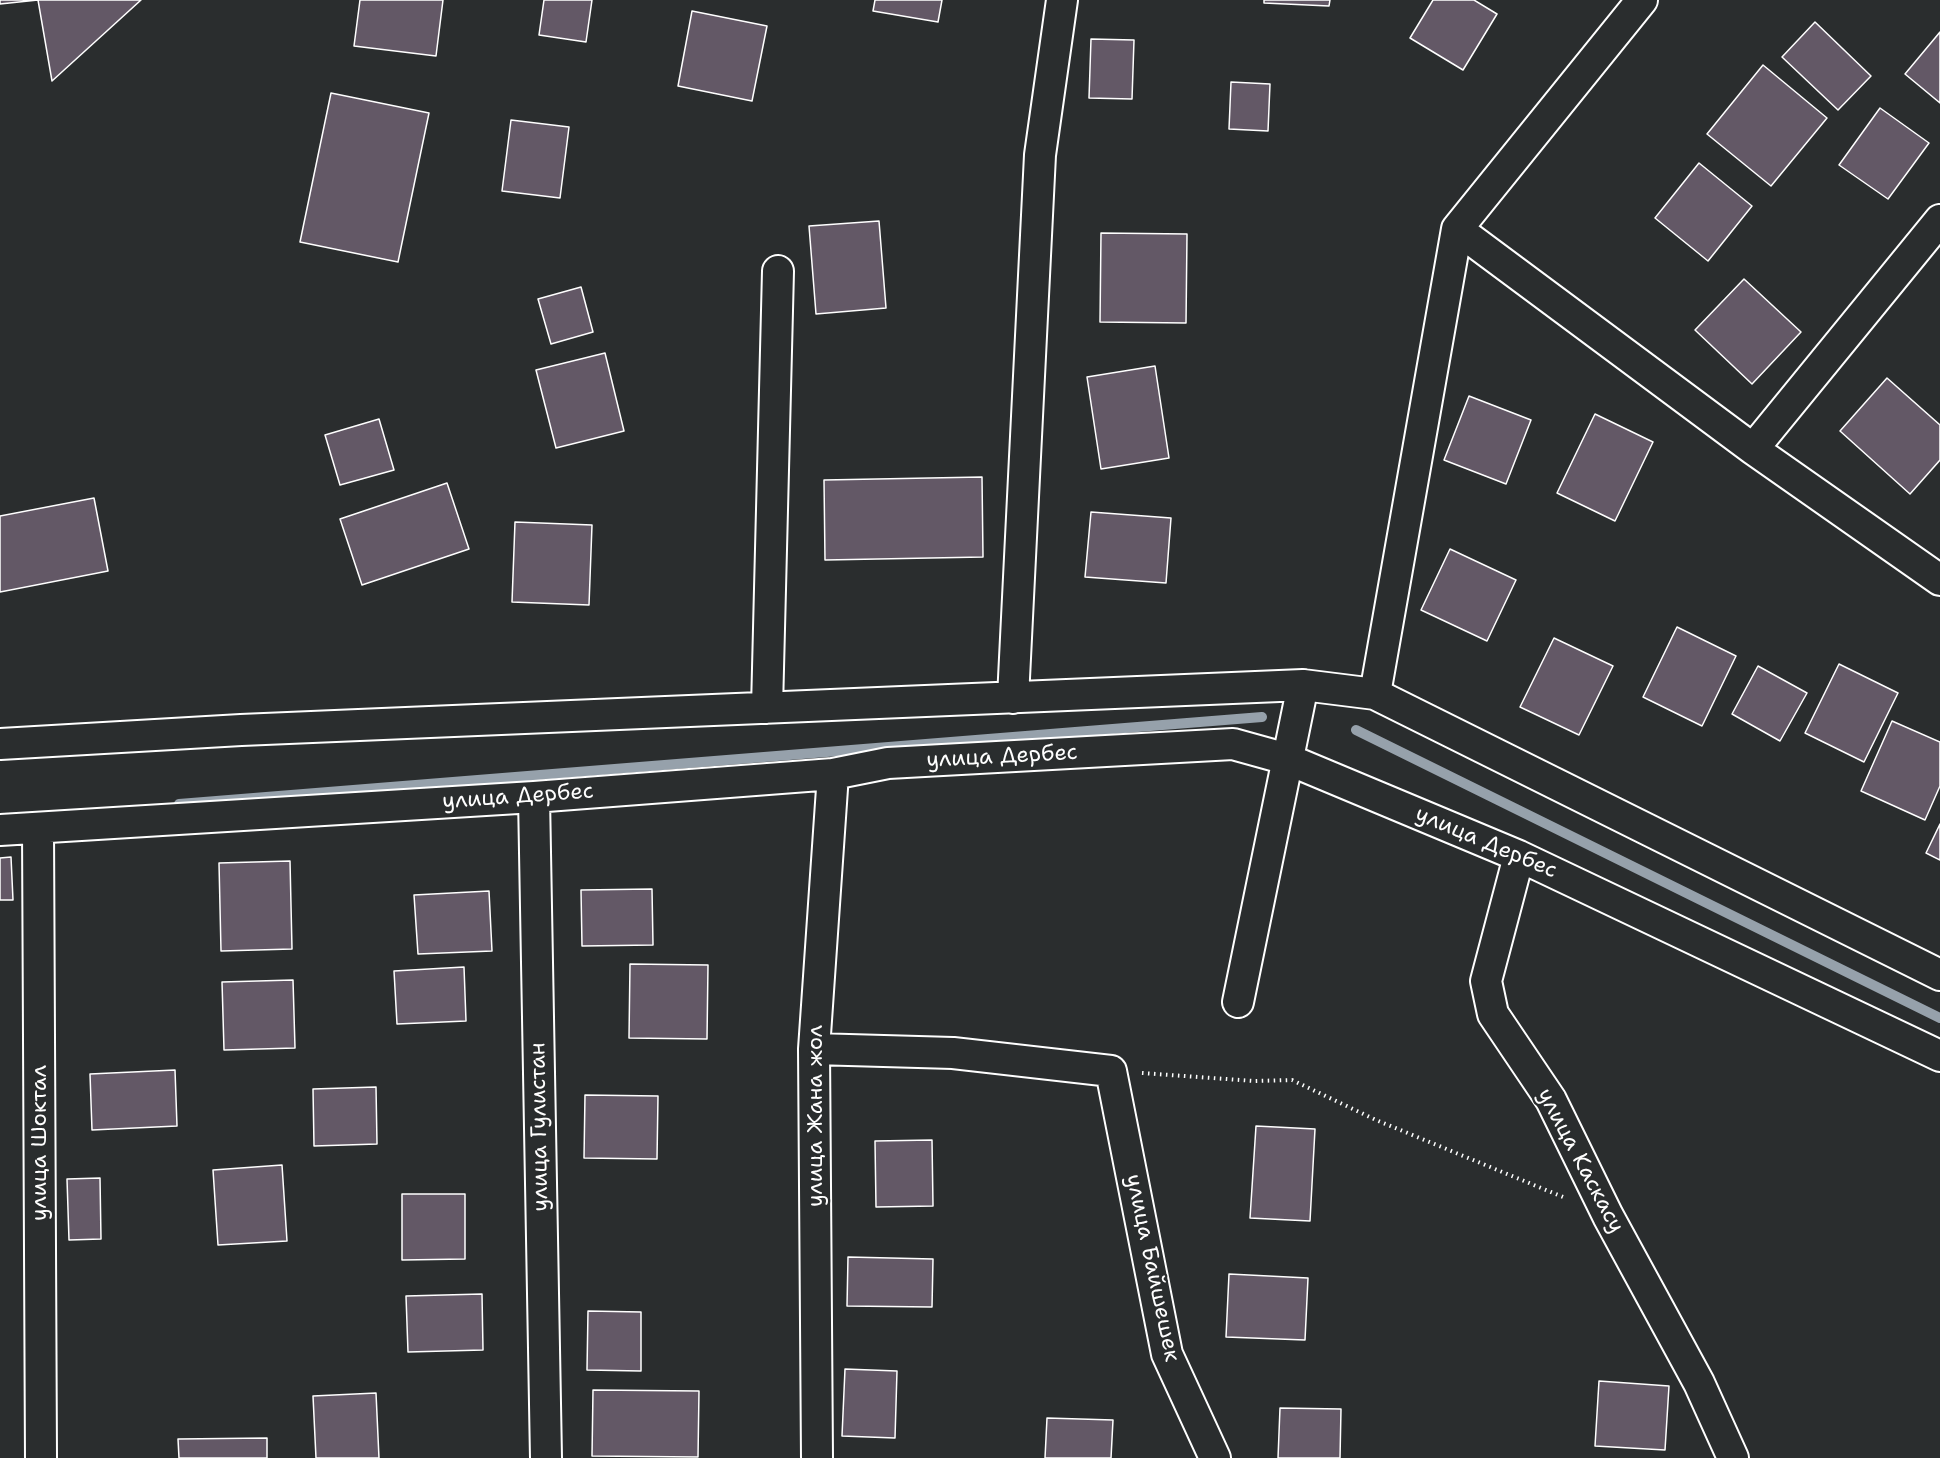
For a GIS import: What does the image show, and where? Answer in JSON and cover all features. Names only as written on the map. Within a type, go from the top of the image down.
[{"type":"street","points":[[1013,698],[1040,155],[1062,0]]},
{"type":"street","points":[[1375,694],[1457,229],[1642,0]]},
{"type":"street","points":[[1753,449],[1940,220]]},
{"type":"street","points":[[1457,229],[1753,449],[1940,580]]},
{"type":"street","points":[[766,708],[778,271]]},
{"type":"street","points":[[1238,1002],[1303,685]]},
{"type":"street","points":[[0,744],[253,730],[1303,685],[1375,694],[1940,975]]},
{"type":"street","name":"улица Дербес","points":[[0,830],[534,797],[833,774],[888,763],[1233,744],[1287,759],[1519,856],[1940,1056]]},
{"type":"street","name":"улица Жана жол","points":[[817,1458],[814,1049],[833,774]]},
{"type":"street","name":"улица Гулистан","points":[[534,797],[546,1458]]},
{"type":"street","name":"улица Шоктал","points":[[38,828],[41,1458]]},
{"type":"street","name":"улица Каскасу","points":[[1519,856],[1486,981],[1493,1014],[1551,1100],[1608,1216],[1699,1383],[1733,1458]]},
{"type":"street","points":[[814,1049],[953,1053],[1112,1071]]},
{"type":"street","name":"улица Байшешек","points":[[1112,1071],[1167,1354],[1215,1458]]},
{"type":"path","points":[[1112,1071],[1254,1082],[1292,1080],[1376,1120],[1564,1198]]},
{"type":"building","points":[[0,0],[38,0],[0,4]]},
{"type":"building","points":[[38,0],[141,0],[52,81]]},
{"type":"building","points":[[360,0],[443,0],[436,56],[354,46]]},
{"type":"building","points":[[544,0],[592,0],[586,42],[539,35]]},
{"type":"building","points":[[875,0],[942,0],[938,22],[873,11]]},
{"type":"building","points":[[1264,0],[1330,0],[1329,6],[1264,3]]},
{"type":"building","points":[[1433,0],[1474,0],[1497,14],[1463,70],[1410,38]]},
{"type":"building","points":[[692,11],[767,26],[752,101],[678,86]]},
{"type":"building","points":[[1815,22],[1871,76],[1838,110],[1782,57]]},
{"type":"building","points":[[1940,32],[1940,103],[1905,74]]},
{"type":"building","points":[[1091,39],[1134,40],[1132,99],[1089,98]]},
{"type":"building","points":[[1763,65],[1827,118],[1771,186],[1707,134]]},
{"type":"building","points":[[1231,82],[1270,84],[1268,131],[1229,129]]},
{"type":"building","points":[[331,93],[429,113],[398,262],[300,242]]},
{"type":"building","points":[[1880,108],[1929,143],[1888,199],[1839,165]]},
{"type":"building","points":[[511,120],[569,127],[560,198],[502,191]]},
{"type":"building","points":[[1699,163],[1752,206],[1708,261],[1655,218]]},
{"type":"building","points":[[879,221],[886,308],[816,314],[809,226]]},
{"type":"building","points":[[1101,233],[1187,234],[1186,323],[1100,322]]},
{"type":"building","points":[[1744,279],[1801,332],[1752,384],[1695,330]]},
{"type":"building","points":[[581,287],[593,332],[551,344],[538,299]]},
{"type":"building","points":[[605,353],[624,431],[556,448],[536,370]]},
{"type":"building","points":[[1155,366],[1169,458],[1101,469],[1087,377]]},
{"type":"building","points":[[1887,378],[1940,425],[1940,460],[1910,494],[1840,431]]},
{"type":"building","points":[[1469,396],[1531,420],[1506,484],[1444,460]]},
{"type":"building","points":[[1595,414],[1653,442],[1615,521],[1557,493]]},
{"type":"building","points":[[379,419],[394,470],[340,485],[325,435]]},
{"type":"building","points":[[982,477],[983,557],[825,560],[824,480]]},
{"type":"building","points":[[447,483],[469,549],[362,585],[340,519]]},
{"type":"building","points":[[94,498],[108,571],[0,592],[0,516]]},
{"type":"building","points":[[1091,512],[1171,518],[1166,583],[1085,577]]},
{"type":"building","points":[[515,522],[592,525],[589,605],[512,602]]},
{"type":"building","points":[[1450,549],[1516,580],[1487,641],[1421,610]]},
{"type":"building","points":[[1677,627],[1736,656],[1702,726],[1643,697]]},
{"type":"building","points":[[1554,638],[1613,666],[1579,735],[1520,707]]},
{"type":"building","points":[[1839,664],[1898,693],[1864,762],[1805,733]]},
{"type":"building","points":[[1758,666],[1807,693],[1780,741],[1732,714]]},
{"type":"building","points":[[1892,721],[1940,742],[1940,786],[1925,820],[1861,791]]},
{"type":"building","points":[[1940,824],[1940,860],[1926,853]]},
{"type":"building","points":[[11,857],[13,900],[0,900],[0,858]]},
{"type":"building","points":[[290,861],[292,949],[221,951],[219,863]]},
{"type":"building","points":[[652,889],[653,945],[582,946],[581,890]]},
{"type":"building","points":[[489,891],[492,951],[418,954],[414,895]]},
{"type":"building","points":[[630,964],[708,965],[707,1039],[629,1038]]},
{"type":"building","points":[[464,967],[466,1021],[397,1024],[394,971]]},
{"type":"building","points":[[293,980],[295,1048],[224,1050],[222,982]]},
{"type":"building","points":[[175,1070],[177,1126],[92,1130],[90,1074]]},
{"type":"building","points":[[376,1087],[377,1144],[314,1146],[313,1089]]},
{"type":"building","points":[[585,1095],[658,1096],[657,1159],[584,1158]]},
{"type":"building","points":[[1256,1126],[1315,1129],[1310,1221],[1250,1218]]},
{"type":"building","points":[[932,1140],[933,1206],[876,1207],[875,1141]]},
{"type":"building","points":[[282,1165],[287,1241],[218,1245],[213,1170]]},
{"type":"building","points":[[100,1178],[101,1239],[69,1240],[67,1179]]},
{"type":"building","points":[[402,1194],[465,1194],[465,1259],[402,1260]]},
{"type":"building","points":[[848,1257],[933,1259],[932,1307],[847,1306]]},
{"type":"building","points":[[1229,1274],[1308,1278],[1305,1340],[1226,1337]]},
{"type":"building","points":[[482,1294],[483,1350],[408,1352],[406,1296]]},
{"type":"building","points":[[588,1311],[641,1312],[641,1371],[587,1370]]},
{"type":"building","points":[[845,1369],[897,1371],[895,1438],[842,1436]]},
{"type":"building","points":[[1599,1381],[1669,1386],[1665,1450],[1595,1446]]},
{"type":"building","points":[[593,1390],[699,1391],[698,1457],[592,1456]]},
{"type":"building","points":[[376,1393],[379,1458],[316,1458],[313,1396]]},
{"type":"building","points":[[1280,1408],[1341,1409],[1340,1458],[1278,1458]]},
{"type":"building","points":[[1047,1418],[1113,1420],[1111,1458],[1045,1458]]},
{"type":"building","points":[[267,1438],[267,1458],[179,1458],[178,1439]]},
{"type":"waterway","points":[[179,804],[1262,717]]},
{"type":"waterway","points":[[1356,730],[1940,1018]]}]
